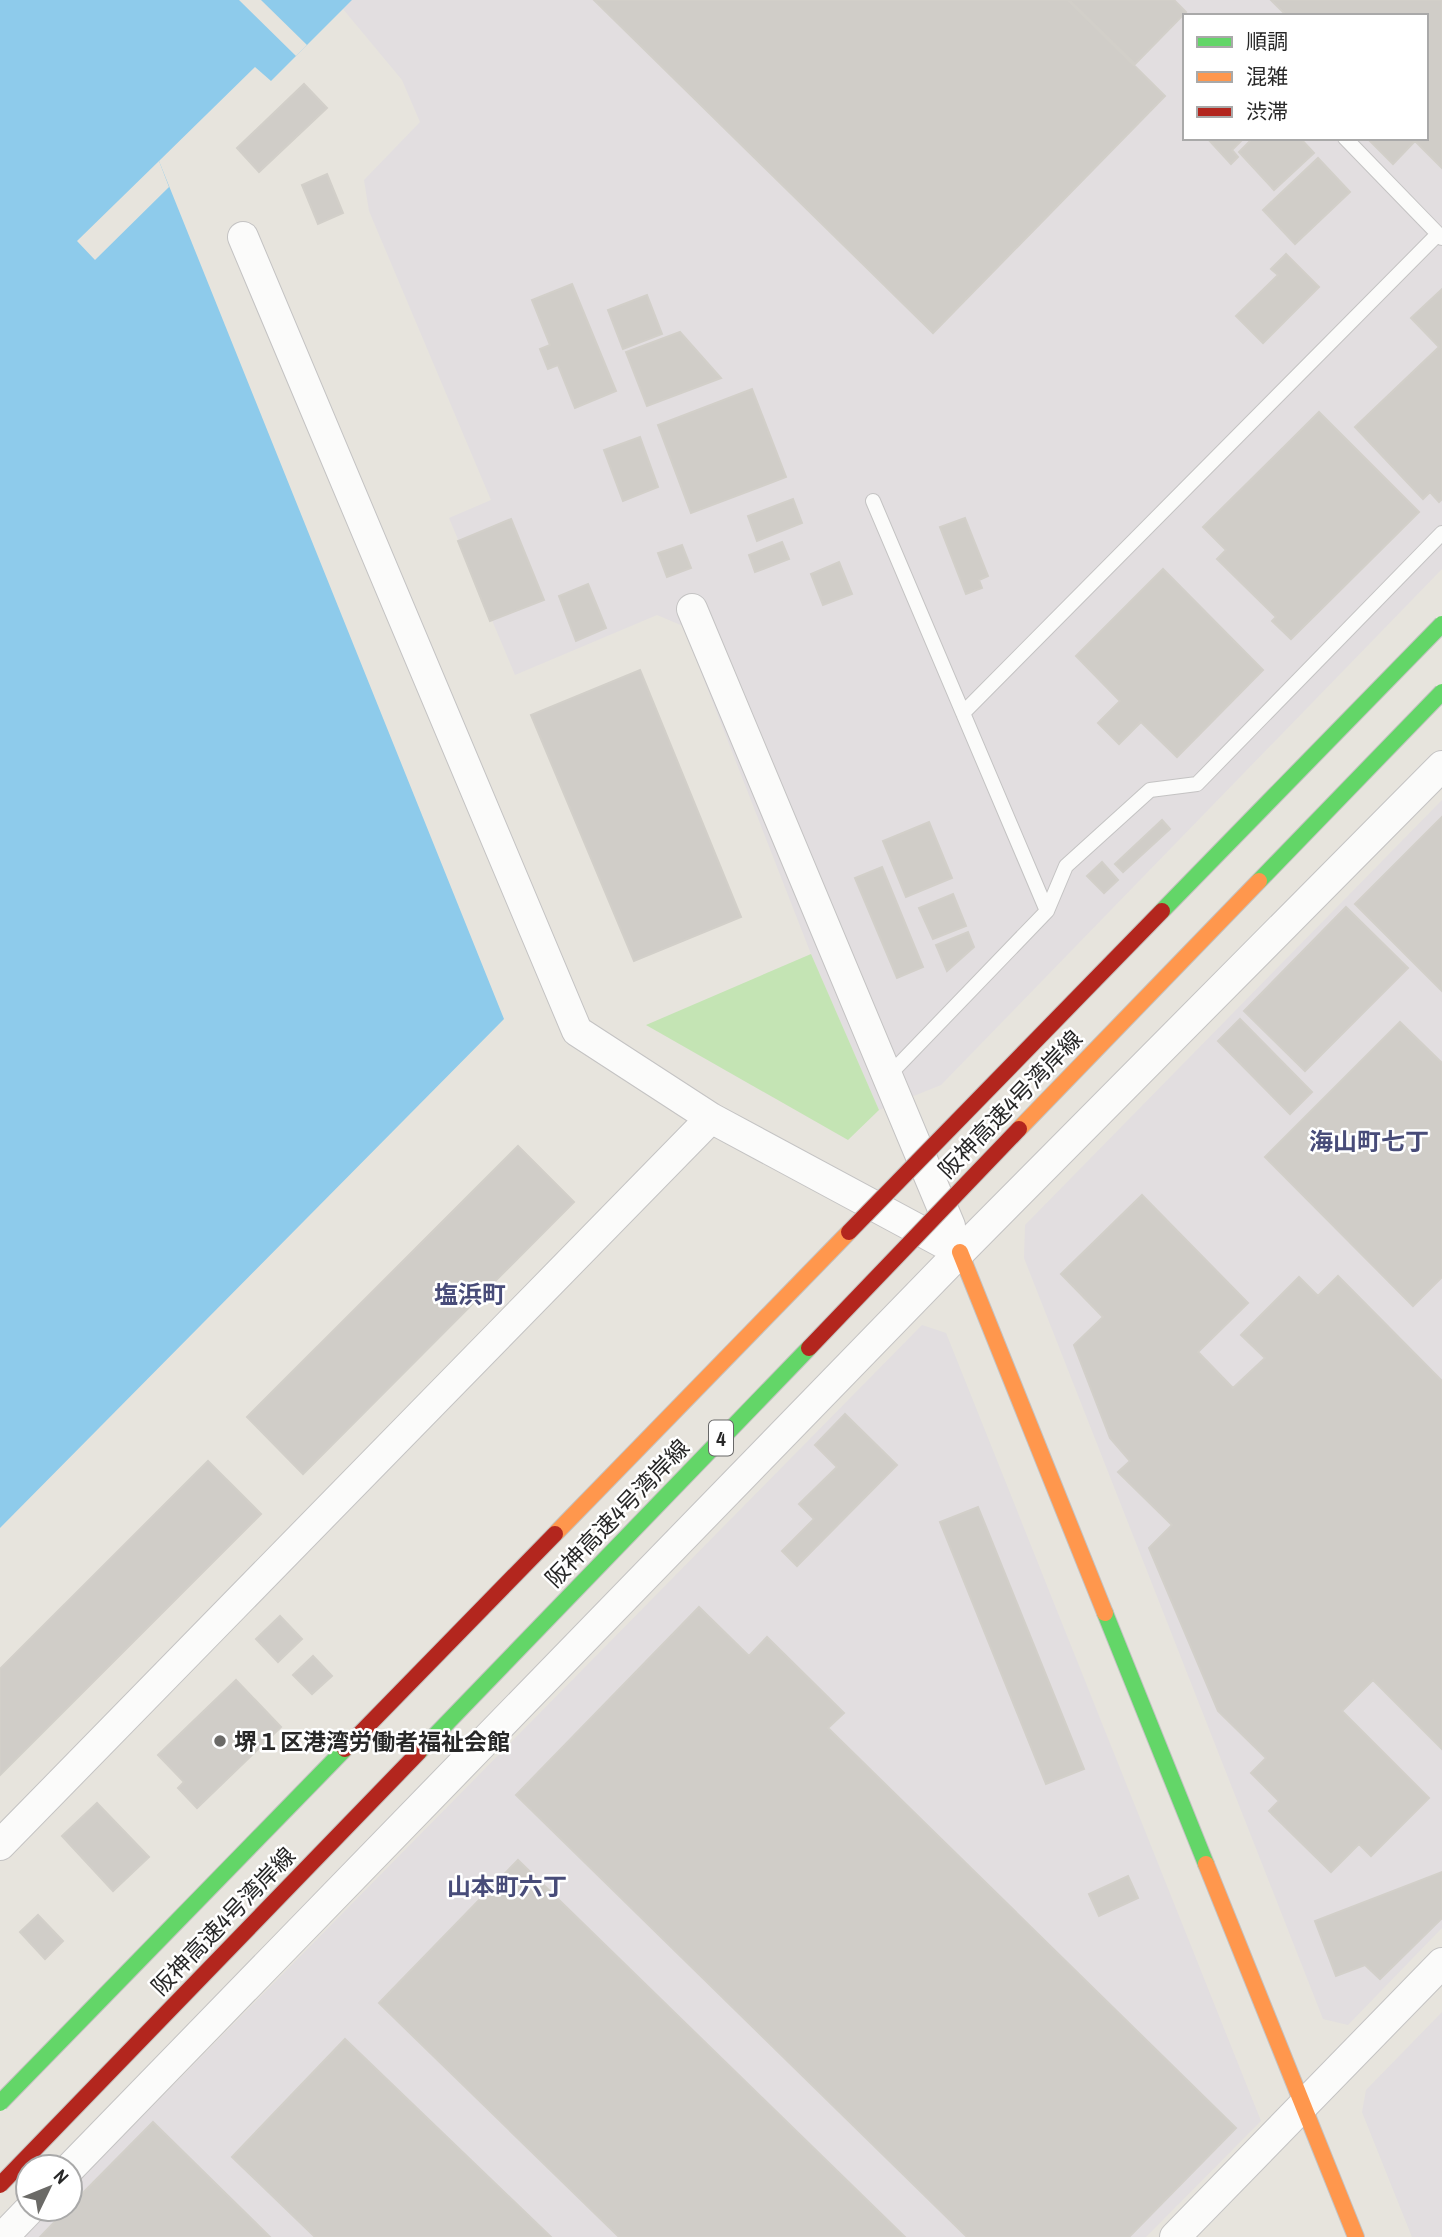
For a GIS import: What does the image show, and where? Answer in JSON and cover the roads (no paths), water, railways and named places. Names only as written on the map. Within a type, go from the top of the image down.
[{"type":"main road","name":"阪神高速4号湾岸線","points":[[0,2103],[1442,624]]},
{"type":"main road","name":"阪神高速4号湾岸線","points":[[0,2185],[1442,692]]},
{"type":"main road","points":[[960,1252],[1356,2237]]},
{"type":"street","points":[[243,237],[577,1031],[711,1118],[960,1252]]},
{"type":"street","points":[[692,609],[960,1252]]},
{"type":"street","points":[[84,2154],[960,1252],[1442,766]]},
{"type":"street","points":[[0,1845],[711,1118]]},
{"type":"street","points":[[1175,2237],[1442,1963]]},
{"type":"street","points":[[3,2237],[16,2223]]},
{"type":"lane","points":[[963,713],[1440,236],[1347,140]]},
{"type":"lane","points":[[873,501],[1047,911]]},
{"type":"lane","points":[[888,1076],[1047,911],[1066,866],[1150,789],[1197,784],[1442,533]]},
{"type":"water","points":[[0,0],[352,0],[271,81],[255,67],[159,161],[504,1019],[0,1528]]},
{"type":"place","name":"堺１区港湾労働者福祉会館","points":[[220,1741]]},
{"type":"district","name":"海山町七丁","points":[[1369,1141]]},
{"type":"district","name":"塩浜町","points":[[470,1294]]},
{"type":"district","name":"山本町六丁","points":[[507,1886]]}]
